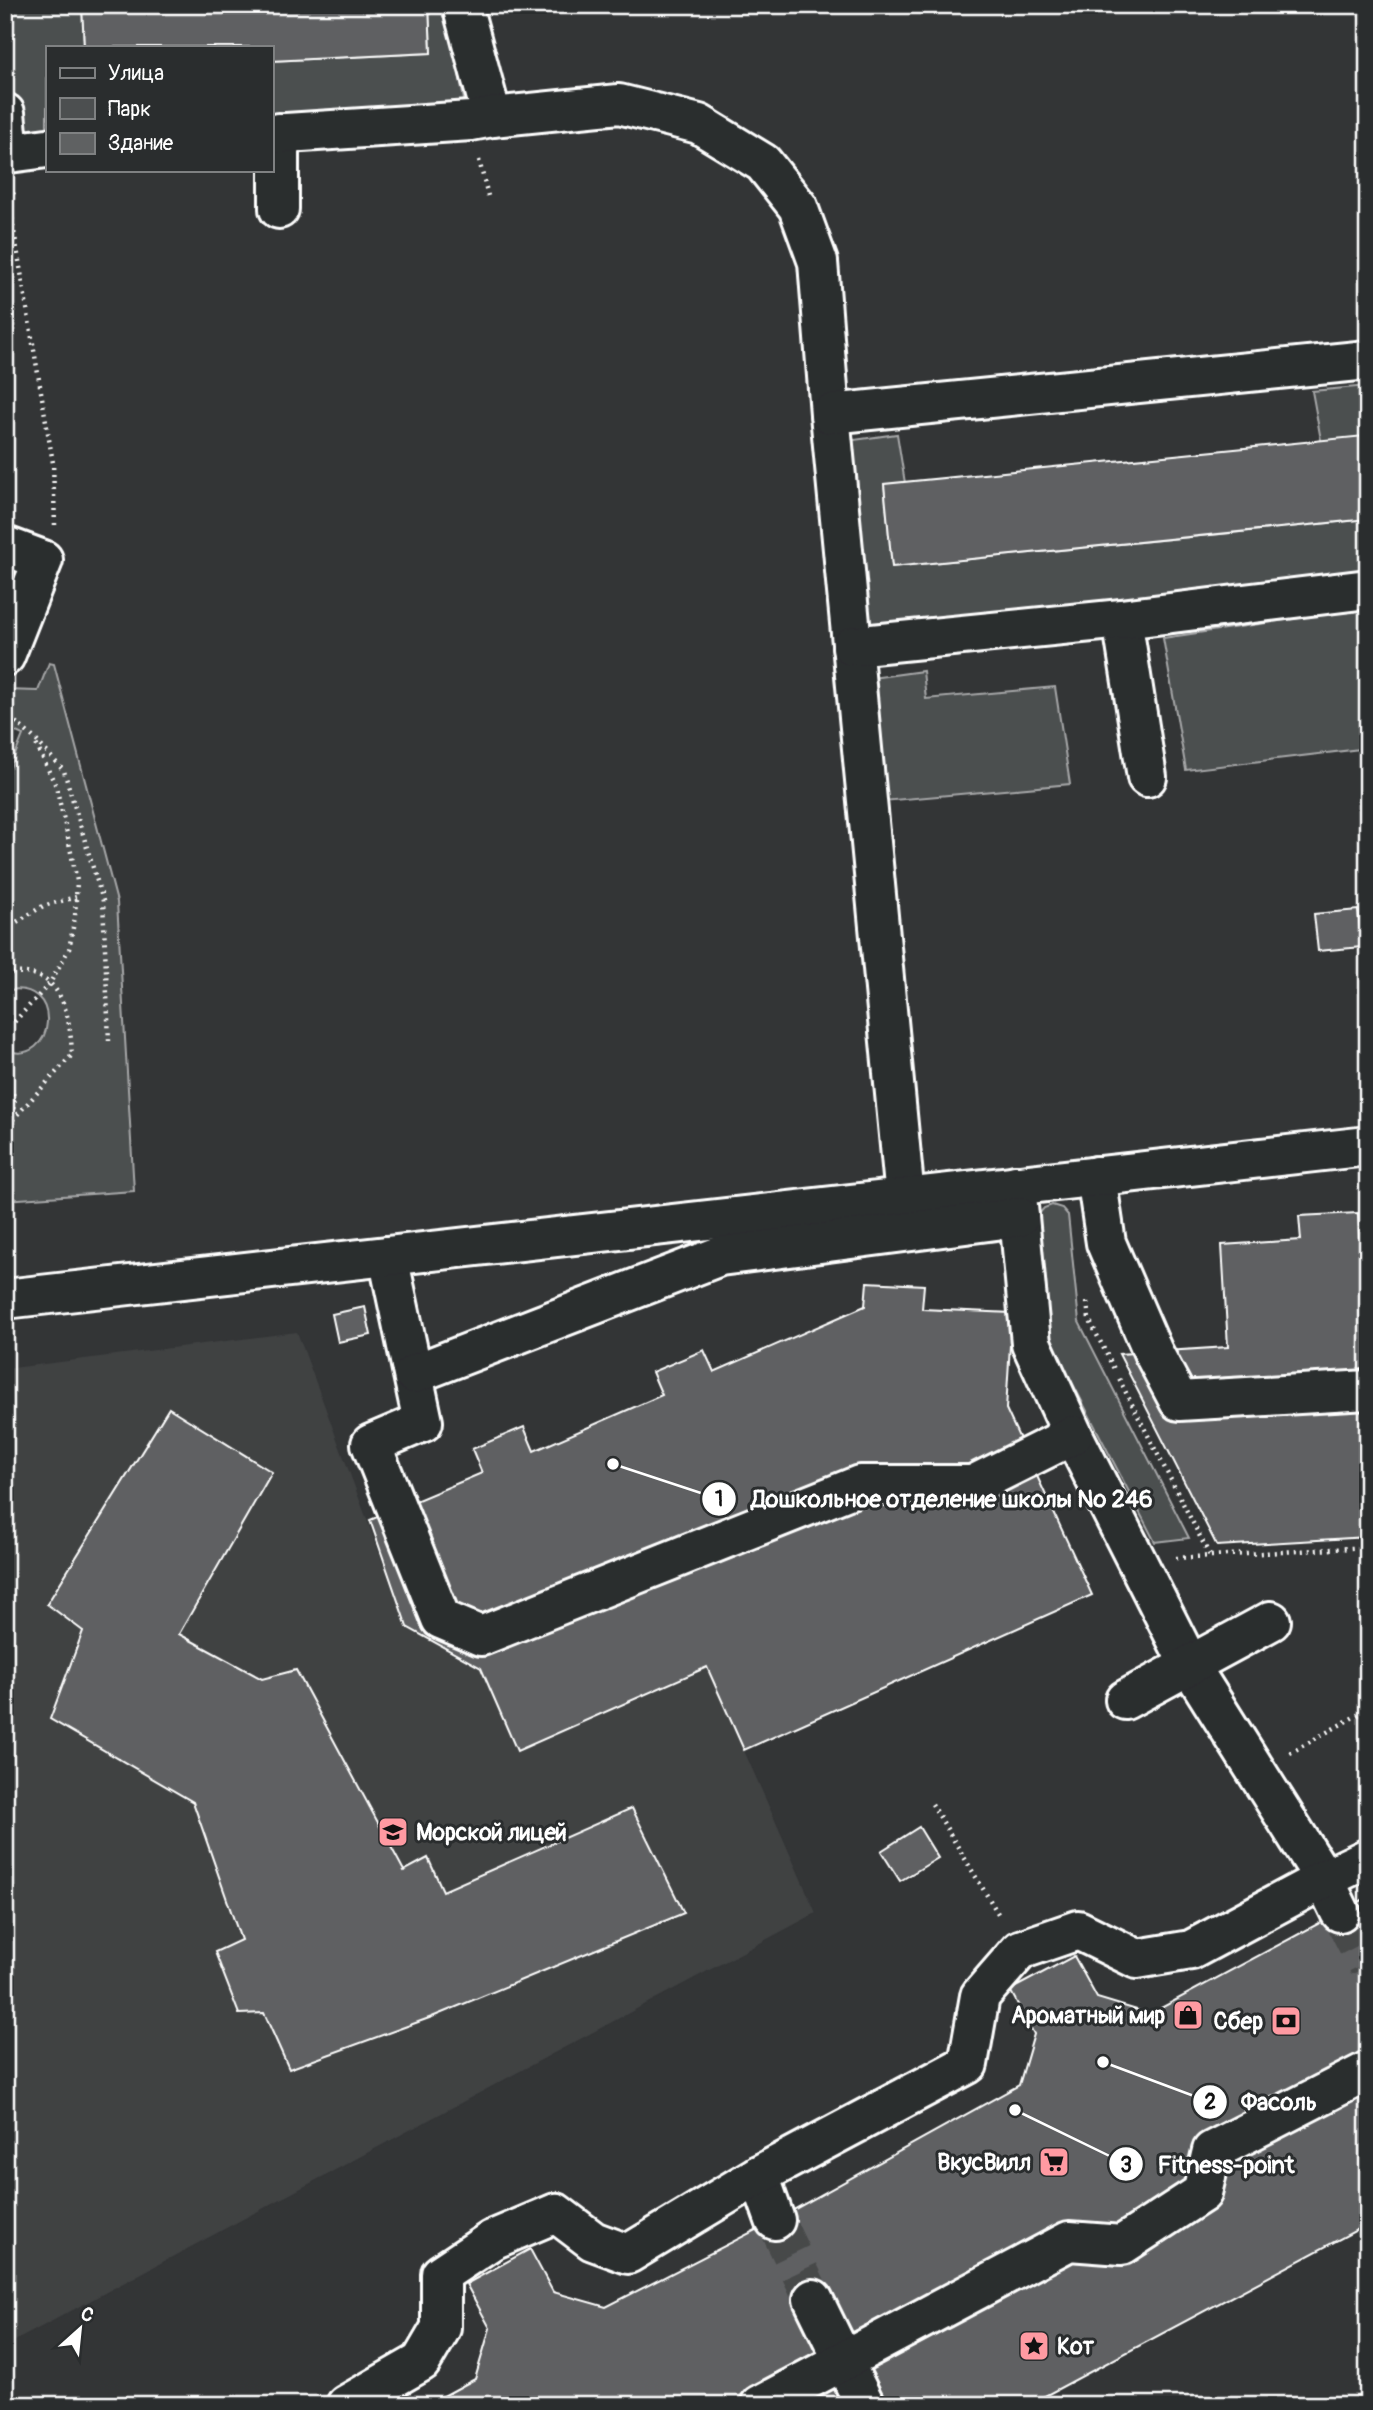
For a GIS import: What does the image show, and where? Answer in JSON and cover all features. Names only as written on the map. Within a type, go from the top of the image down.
[{"type":"lane","points":[[462,5],[492,117]]},
{"type":"lane","points":[[279,209],[275,134],[471,121],[619,104],[699,124],[763,163],[798,207],[818,262],[830,414],[905,1198]]},
{"type":"lane","points":[[5,113],[9,153],[43,148]]},
{"type":"lane","points":[[830,414],[1368,360]]},
{"type":"lane","points":[[5,546],[43,560],[5,656]]},
{"type":"lane","points":[[852,646],[1122,620],[1368,589]]},
{"type":"lane","points":[[1122,620],[1147,777]]},
{"type":"lane","points":[[414,1374],[720,1255],[1018,1201],[1096,1176],[1368,1146]]},
{"type":"lane","points":[[1096,1176],[1106,1242],[1153,1352],[1179,1401],[1368,1390]]},
{"type":"lane","points":[[5,1299],[905,1198],[1018,1201]]},
{"type":"lane","points":[[1018,1201],[1031,1343],[1073,1435],[1190,1666],[1332,1896]]},
{"type":"lane","points":[[388,1256],[423,1422],[371,1444],[441,1619],[481,1636],[860,1485],[973,1485],[1073,1435]]},
{"type":"lane","points":[[1125,1700],[1271,1621]]},
{"type":"lane","points":[[346,2405],[421,2362],[441,2328],[441,2274],[492,2240],[556,2213],[593,2241],[628,2254],[759,2175],[968,2064],[980,1996],[1020,1950],[1078,1930],[1137,1959],[1191,1950],[1332,1896],[1368,1858]]},
{"type":"lane","points":[[760,2405],[1069,2241],[1122,2245],[1202,2193],[1212,2151],[1368,2071]]},
{"type":"lane","points":[[759,2175],[775,2220]]},
{"type":"lane","points":[[813,2299],[865,2405]]},
{"type":"path","points":[[43,148],[9,201],[52,463],[55,528],[43,560]]},
{"type":"path","points":[[479,157],[488,196]]},
{"type":"path","points":[[5,713],[64,771],[103,901],[109,1041]]},
{"type":"path","points":[[5,1032],[50,983],[69,949],[76,897],[77,881],[56,786],[33,738]]},
{"type":"path","points":[[5,929],[43,906],[76,897]]},
{"type":"path","points":[[5,974],[22,971],[50,983],[59,993],[71,1030],[72,1055],[7,1125]]},
{"type":"path","points":[[5,1074],[15,1099],[7,1125]]},
{"type":"path","points":[[1136,1560],[1368,1546]]},
{"type":"path","points":[[1256,1773],[1368,1709]]},
{"type":"path","points":[[932,1804],[1020,1950]]},
{"type":"shaded area","name":"Морской лицей","points":[[297,1332],[407,1627],[481,1668],[517,1751],[707,1667],[816,1913],[9,2344],[5,2283],[5,1369]]},
{"type":"green space","points":[[5,5],[82,5],[84,46],[46,46],[46,128],[41,129],[38,149],[5,113]]},
{"type":"green space","points":[[429,5],[446,5],[465,105],[273,116],[273,61],[431,53]]},
{"type":"green space","points":[[1368,386],[1368,473],[1321,440],[1312,391]]},
{"type":"green space","points":[[897,434],[905,483],[884,485],[892,567],[1368,519],[1368,589],[866,646],[847,441]]},
{"type":"green space","points":[[1368,608],[1368,748],[1186,770],[1163,638]]},
{"type":"green space","points":[[49,663],[54,664],[117,902],[134,1191],[5,1200],[5,1050],[22,1052],[35,1047],[44,1036],[47,1022],[45,1008],[38,997],[24,990],[5,991],[5,780],[23,735],[5,727],[5,690],[38,691]]},
{"type":"green space","points":[[923,671],[926,699],[1055,687],[1070,784],[883,801],[871,678]]},
{"type":"green space","points":[[1052,1205],[1062,1208],[1068,1215],[1079,1322],[1189,1538],[1155,1542],[1047,1334],[1037,1216],[1044,1208]]},
{"type":"building","points":[[82,5],[429,5],[431,53],[273,61],[273,46],[84,46]]},
{"type":"building","points":[[1364,436],[1368,473],[1368,519],[892,567],[884,484]]},
{"type":"building","points":[[1358,910],[1362,947],[1318,951],[1314,914]]},
{"type":"building","points":[[1358,1213],[1359,1237],[1368,1237],[1368,1537],[1217,1546],[1119,1354],[1228,1347],[1222,1245],[1301,1240],[1299,1216]]},
{"type":"building","points":[[867,1282],[924,1285],[922,1309],[1012,1313],[1006,1409],[1092,1595],[744,1750],[707,1667],[517,1751],[481,1668],[407,1627],[370,1520],[482,1473],[472,1449],[524,1427],[534,1451],[662,1395],[652,1372],[704,1350],[714,1372],[865,1306]]},
{"type":"building","points":[[365,1307],[371,1335],[338,1342],[332,1314]]},
{"type":"building","points":[[169,1408],[272,1472],[179,1634],[262,1679],[296,1670],[404,1871],[428,1858],[443,1891],[632,1808],[684,1913],[432,2017],[289,2069],[264,2013],[239,2014],[215,1952],[241,1940],[193,1802],[50,1719],[83,1631],[47,1604]]},
{"type":"building","points":[[919,1827],[938,1858],[900,1881],[881,1851]]},
{"type":"building","points":[[1368,1897],[1368,2224],[1028,2405],[427,2405],[475,2379],[490,2328],[466,2284],[530,2249],[553,2292],[606,2307],[775,2220],[1019,2085],[1034,2034],[1010,1990],[1074,1956],[1097,1998],[1150,2014]]},
{"type":"building","points":[[5,2283],[9,2344],[5,2344]]},
{"type":"tunnel","points":[[1340,1912],[1368,1966]]},
{"type":"tunnel","points":[[775,2220],[813,2299]]},
{"type":"place","name":"Дошкольное отделение школы № 246","points":[[613,1464]]},
{"type":"place","name":"Морской лицей","points":[[393,1832]]},
{"type":"place","name":"Ароматный мир","points":[[1188,2015]]},
{"type":"place","name":"Сбер","points":[[1286,2021]]},
{"type":"place","name":"Фасоль","points":[[1103,2062]]},
{"type":"place","name":"Fitness-point","points":[[1015,2110]]},
{"type":"place","name":"ВкусВилл","points":[[1054,2162]]},
{"type":"place","name":"Кот","points":[[1034,2346]]}]
